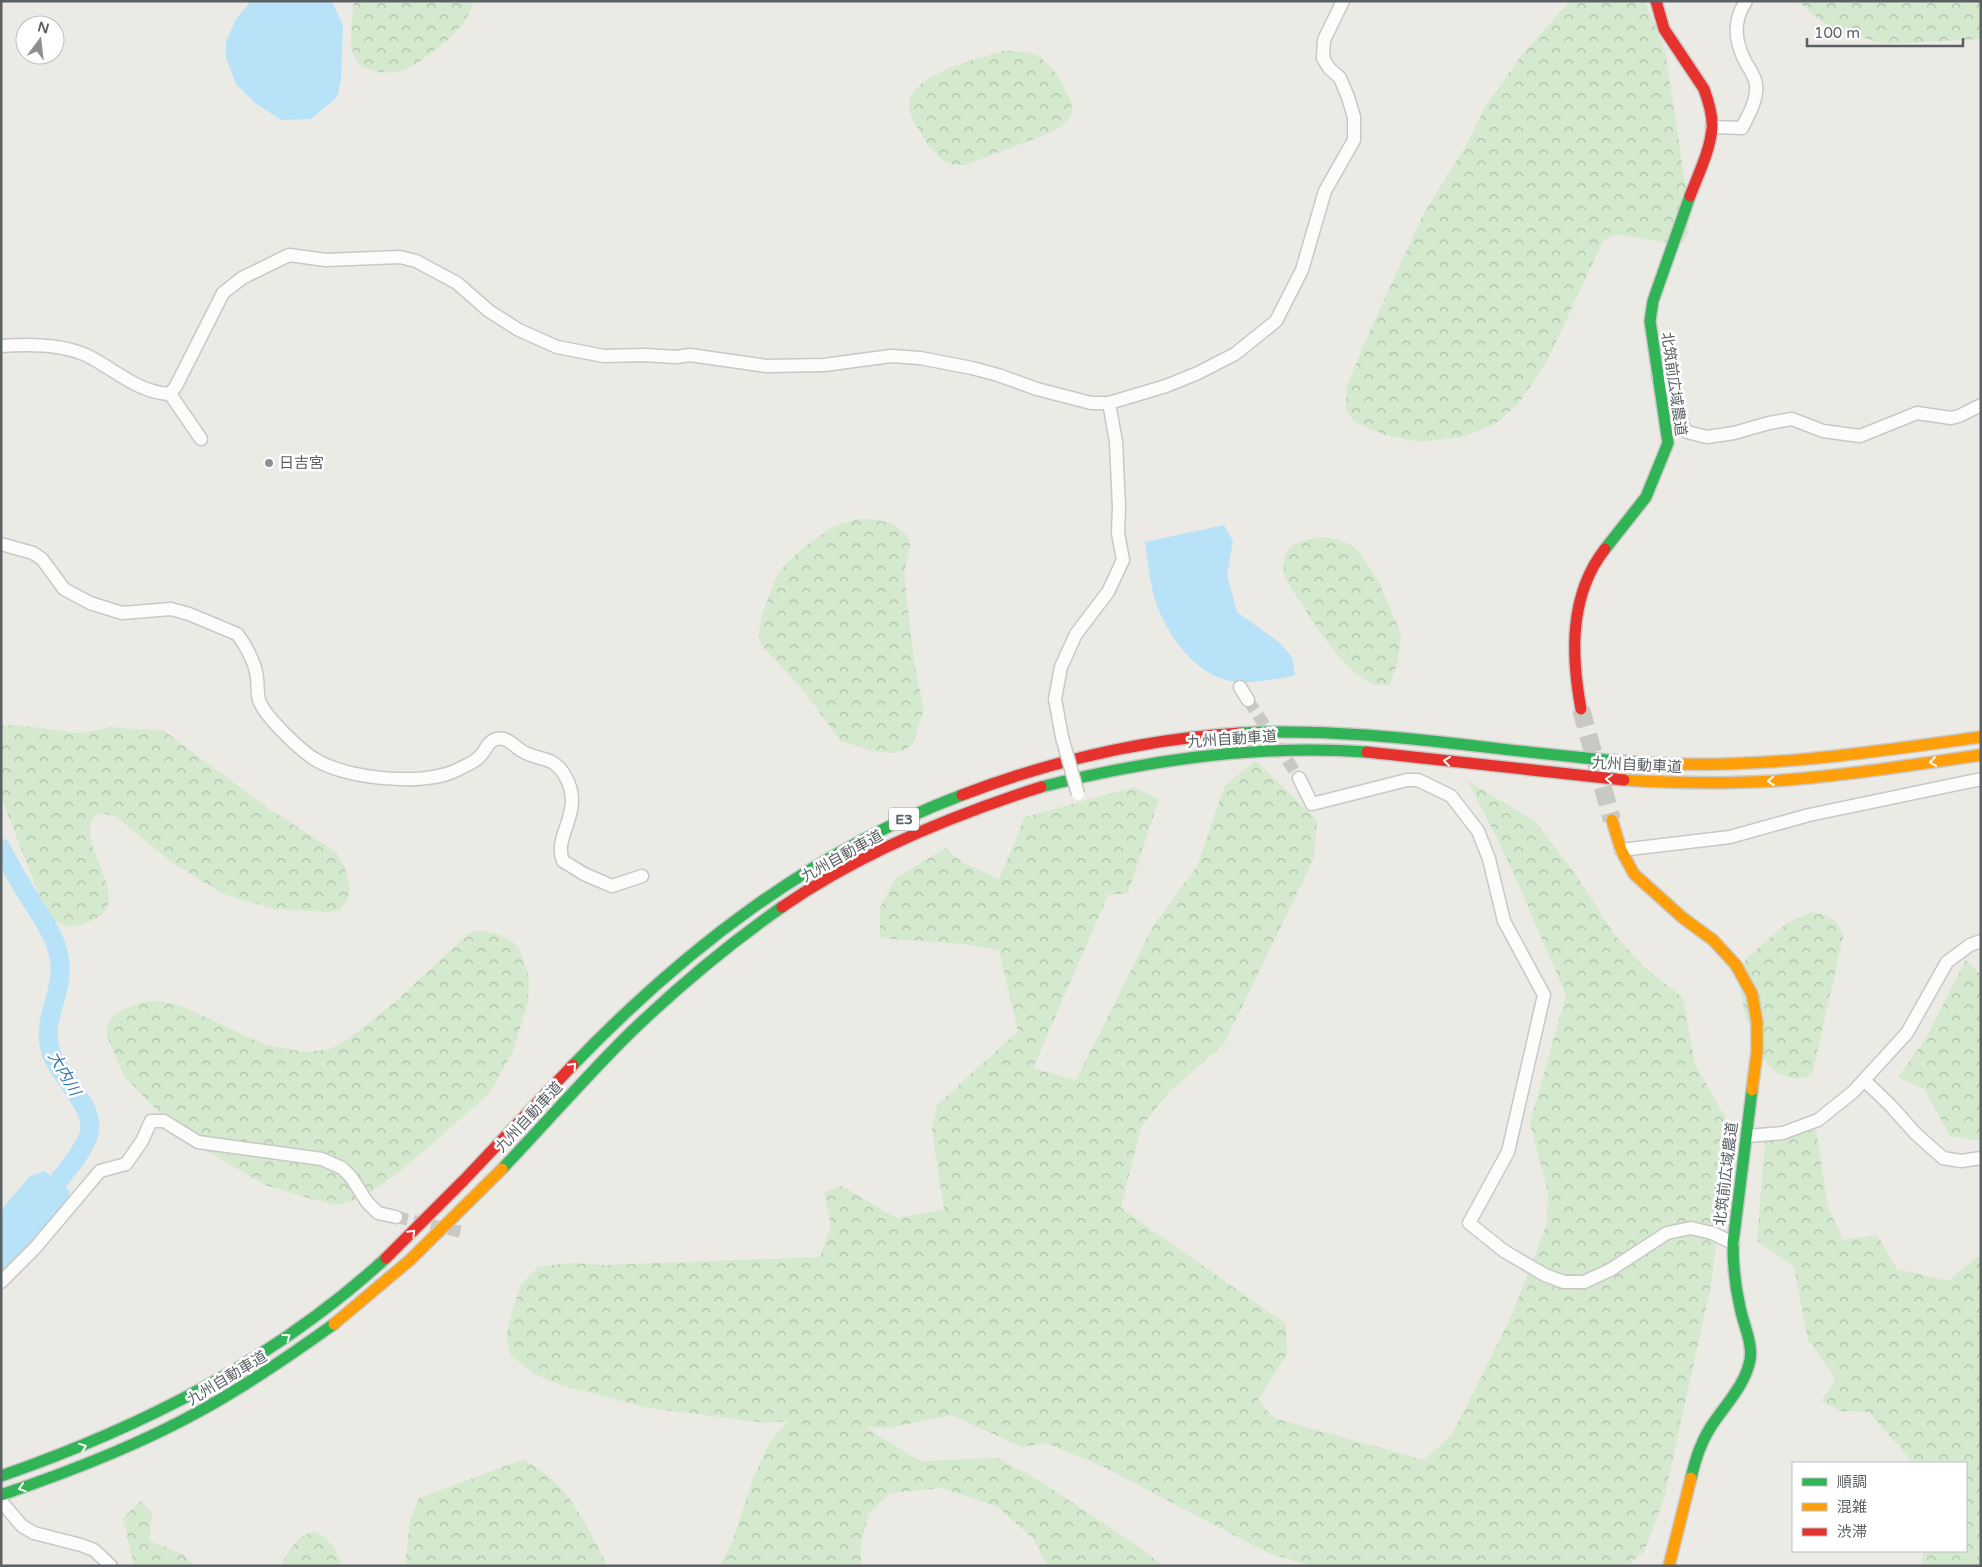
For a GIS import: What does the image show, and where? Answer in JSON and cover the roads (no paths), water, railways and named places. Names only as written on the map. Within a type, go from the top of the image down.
[{"type":"main road","name":"北筑前広域農道","points":[[1581,709],[1575,678],[1573,642],[1578,608],[1586,580],[1601,554],[1646,497],[1668,443],[1668,431],[1650,322],[1654,301],[1704,157],[1712,127],[1708,100],[1704,89],[1664,28],[1656,1]]},
{"type":"main road","name":"九州自動車道","points":[[1,1476],[114,1435],[175,1405],[268,1350],[354,1286],[408,1238],[616,1021],[721,930],[763,898],[814,866],[882,829],[932,806],[981,787],[1085,756],[1196,737],[1239,734],[1336,732],[1472,745],[1556,756],[1710,766],[1806,760],[1981,737]]},
{"type":"main road","name":"九州自動車道","points":[[1,1495],[43,1482],[118,1452],[193,1416],[276,1366],[328,1329],[422,1250],[631,1032],[708,962],[742,936],[819,884],[929,827],[984,805],[1037,787],[1095,772],[1157,760],[1250,751],[1292,750],[1388,754],[1564,775],[1661,782],[1706,783],[1809,778],[1981,755]]},
{"type":"main road","name":"北筑前広域農道","points":[[1612,820],[1621,850],[1634,874],[1683,918],[1713,940],[1736,964],[1752,994],[1757,1022],[1757,1052],[1733,1243],[1732,1266],[1734,1285],[1751,1351],[1751,1360],[1748,1372],[1702,1442],[1697,1454],[1669,1566]]},
{"type":"street","points":[[170,394],[176,386],[223,293],[242,278],[288,254],[326,260],[400,257],[416,260],[457,283],[490,310],[519,330],[557,347],[598,355],[676,357],[690,355],[768,366],[824,365],[891,356],[920,358],[972,368],[1037,389],[1091,403],[1109,403],[1166,386],[1198,374],[1235,354],[1276,321],[1302,270],[1326,191],[1354,140],[1354,117],[1348,97],[1340,78],[1329,68],[1323,58],[1324,40],[1343,1]]},
{"type":"street","points":[[1712,127],[1742,128],[1755,100],[1755,81],[1741,54],[1736,41],[1735,30],[1746,1]]},
{"type":"street","points":[[1,346],[44,344],[85,355],[123,378],[159,394],[170,394]]},
{"type":"street","points":[[1658,376],[1672,390],[1682,424],[1687,432],[1707,437],[1734,433],[1769,423],[1792,420],[1823,431],[1860,436],[1917,413],[1951,418],[1959,416],[1981,404]]},
{"type":"street","points":[[170,394],[201,439]]},
{"type":"street","points":[[1078,794],[1062,737],[1055,699],[1061,667],[1076,634],[1108,592],[1123,560],[1118,533],[1119,507],[1116,442],[1109,403]]},
{"type":"street","points":[[1,544],[33,553],[42,559],[64,589],[95,605],[122,613],[171,609],[189,614],[237,634],[257,676],[259,699],[263,710],[300,748],[316,760],[329,766],[372,777],[414,778],[441,776],[449,774],[476,760],[496,738],[508,740],[523,752],[548,759],[556,764],[565,776],[572,800],[572,812],[560,851],[563,861],[584,874],[612,886],[642,876]]},
{"type":"street","points":[[1240,687],[1248,700]]},
{"type":"street","points":[[1299,778],[1312,804],[1413,780],[1418,780],[1451,796],[1478,831],[1489,859],[1504,921],[1544,995],[1508,1152],[1469,1223],[1504,1251],[1545,1275],[1564,1282],[1584,1282],[1610,1270],[1667,1233],[1691,1228],[1733,1243]]},
{"type":"street","points":[[1621,850],[1730,837],[1809,815],[1981,779]]},
{"type":"street","points":[[1747,1136],[1783,1134],[1818,1120],[1865,1081],[1907,1033],[1946,962],[1970,945],[1981,941]]},
{"type":"street","points":[[1865,1081],[1916,1134],[1943,1158],[1961,1161],[1981,1158]]},
{"type":"street","points":[[1,1282],[35,1248],[100,1171],[126,1164],[142,1141],[151,1121],[164,1121],[198,1142],[322,1159],[342,1168],[351,1177],[366,1202],[378,1213],[396,1217]]},
{"type":"street","points":[[1,1501],[22,1526],[34,1533],[94,1550],[111,1566]]},
{"type":"water","points":[[251,1],[332,1],[343,25],[341,80],[337,97],[311,119],[281,120],[255,103],[236,84],[226,58],[226,42],[236,19]]},
{"type":"water","points":[[1224,525],[1233,541],[1227,575],[1237,612],[1280,643],[1292,657],[1295,675],[1246,683],[1217,677],[1194,662],[1184,651],[1175,640],[1161,615],[1152,588],[1145,542]]},
{"type":"water","points":[[44,1171],[70,1191],[65,1208],[12,1268],[1,1273],[1,1210],[29,1177]]},
{"type":"waterway","name":"大内川","points":[[1,848],[53,937],[59,956],[60,976],[49,1024],[50,1050],[54,1061],[80,1098],[90,1125],[89,1133],[79,1153],[42,1201]]},
{"type":"tunnel","points":[[1248,700],[1299,778]]},
{"type":"tunnel","points":[[1581,709],[1612,820]]},
{"type":"tunnel","points":[[396,1217],[466,1233]]},
{"type":"place","name":"日吉宮","points":[[269,463]]}]
